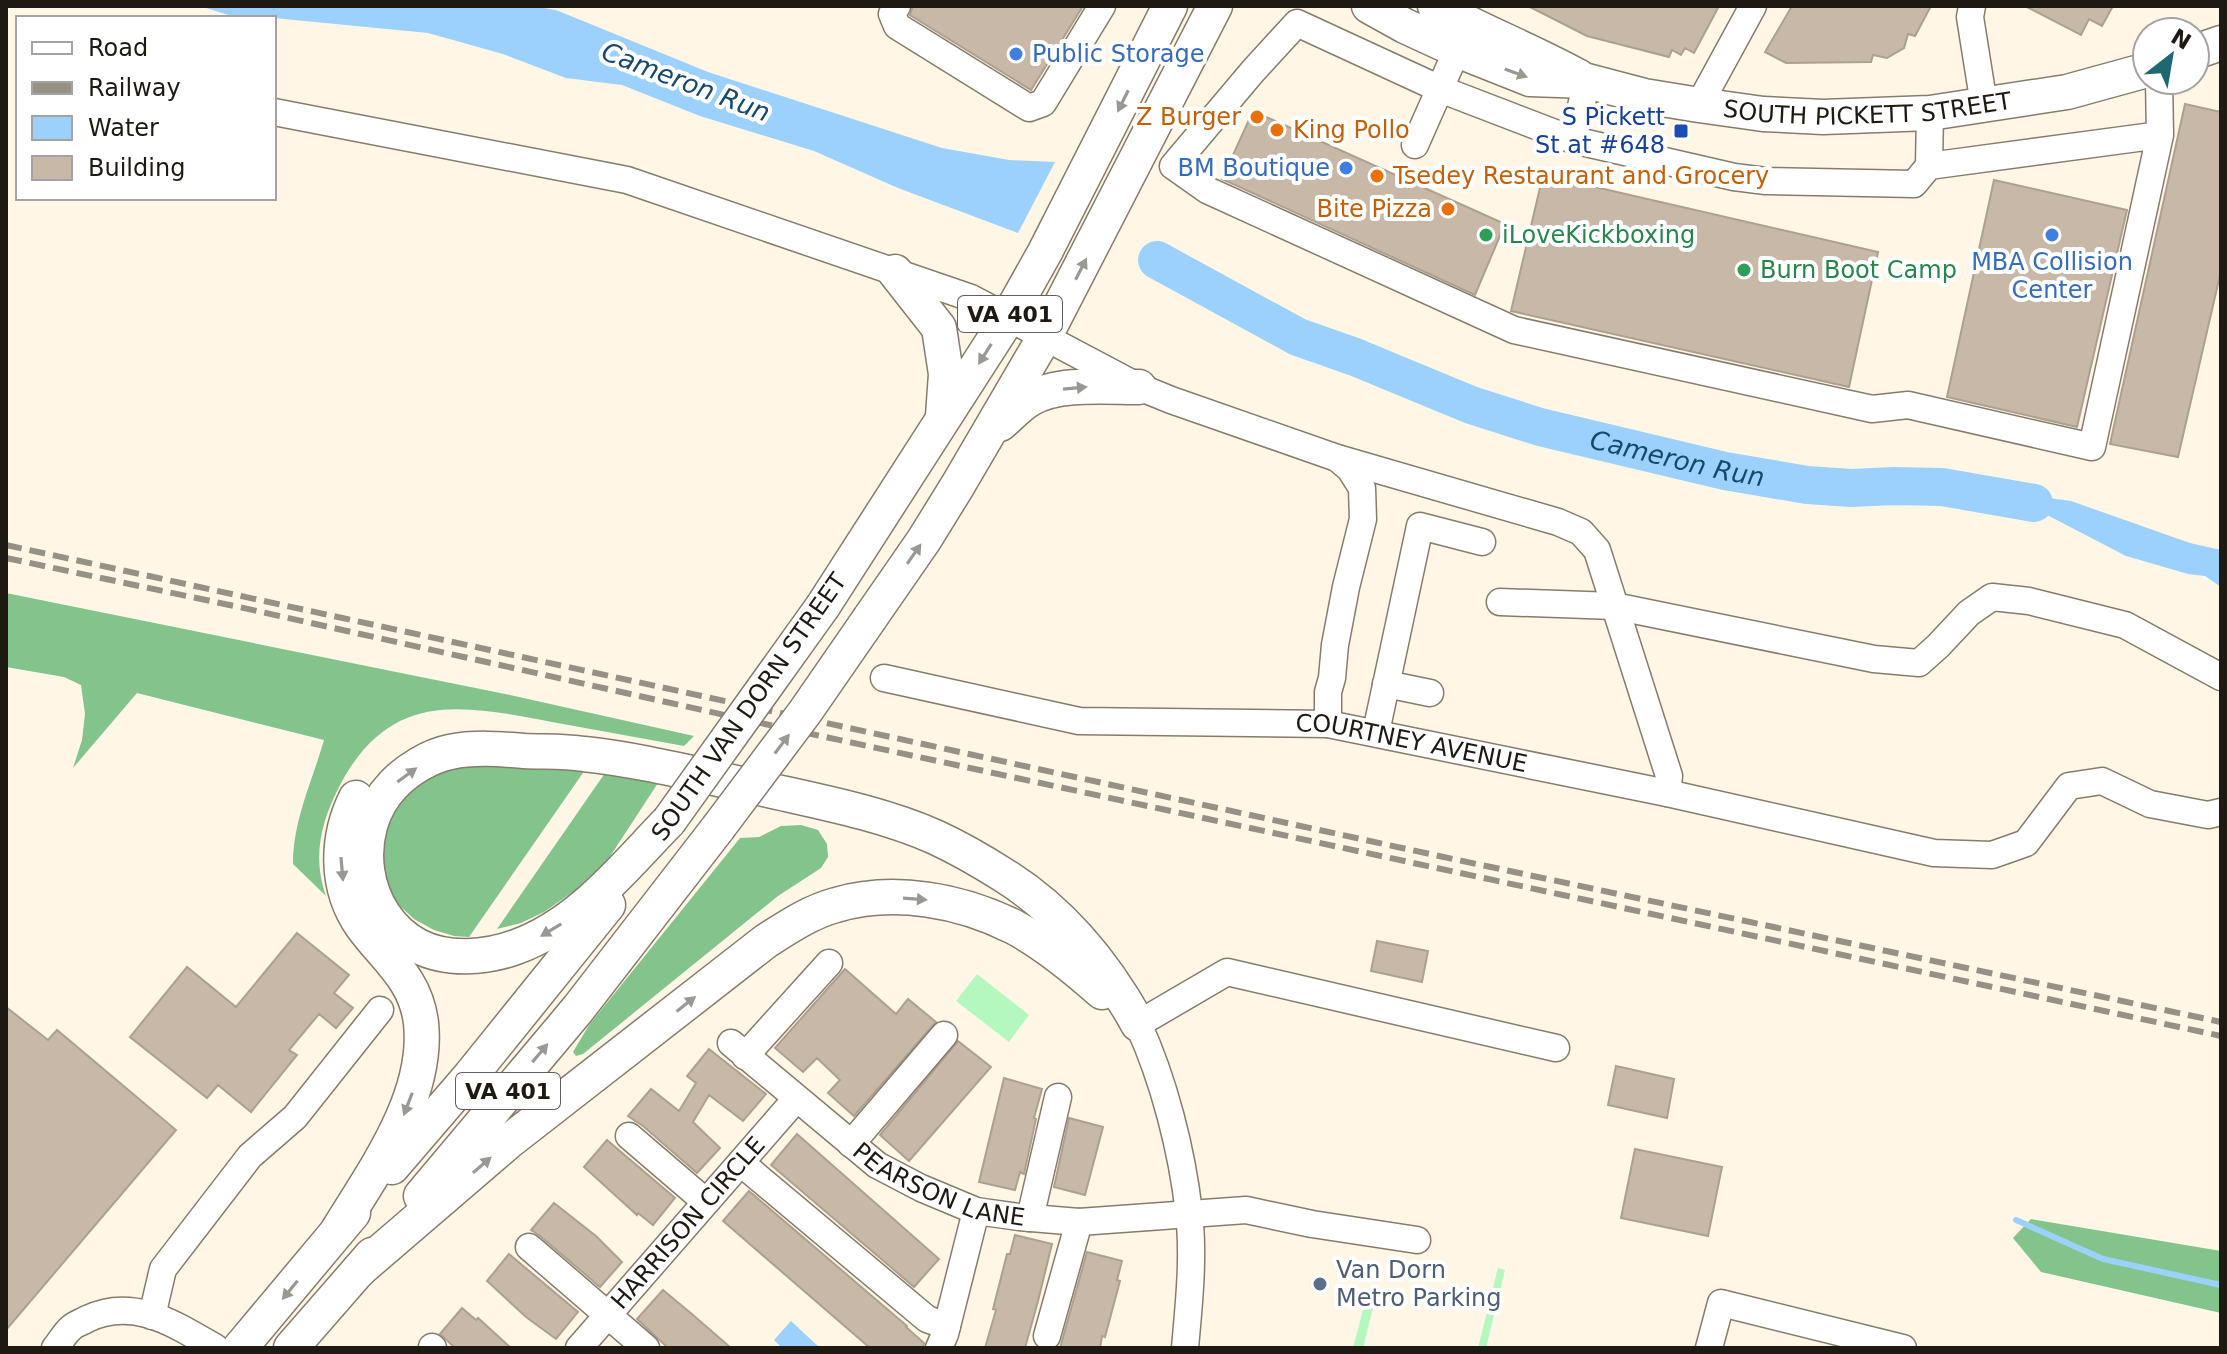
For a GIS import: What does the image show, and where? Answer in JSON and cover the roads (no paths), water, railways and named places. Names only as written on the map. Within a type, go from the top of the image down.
[{"type":"main road","name":"SOUTH VAN DORN STREET","points":[[240,1348],[471,1075],[599,917],[823,606],[1008,318],[1045,252],[1170,6]]},
{"type":"main road","name":"SOUTH VAN DORN STREET","points":[[291,1348],[578,1009],[805,712],[924,540],[1080,273],[1215,6]]},
{"type":"main road","name":"SOUTH PICKETT STREET","points":[[1369,6],[1457,50],[1530,79],[1587,81],[1644,96],[1763,114],[1823,117],[1930,113],[2067,92],[2131,74]]},
{"type":"main road","name":"SOUTH PICKETT STREET","points":[[1435,6],[1501,40],[1542,56],[1587,81]]},
{"type":"main road","points":[[895,272],[939,328],[946,374],[942,421]]},
{"type":"main road","points":[[985,437],[1029,399],[1043,393],[1079,387],[1139,387]]},
{"type":"main road","points":[[338,1230],[408,1106],[418,1076],[421,1051],[421,1024],[415,996],[405,977],[361,925],[347,897],[341,871],[341,846],[354,802],[377,767],[404,748],[433,734],[456,730],[495,732],[533,738],[584,754]]},
{"type":"main road","points":[[669,821],[600,893],[571,918],[543,936],[513,948],[482,955],[455,956],[416,945],[395,928],[381,911],[366,865],[370,821],[380,801],[411,770],[449,752],[503,750],[584,754],[668,768],[839,806],[895,823],[973,856],[1008,878],[1058,918],[1104,969],[1138,1024]]},
{"type":"main road","points":[[359,1270],[508,1142],[766,941],[805,916],[834,905],[865,898],[920,898],[981,913],[1047,948],[1075,968],[1138,1024]]},
{"type":"street","points":[[897,6],[892,14],[897,26],[1029,108],[1043,103],[1102,6]]},
{"type":"street","points":[[1699,105],[1753,6]]},
{"type":"street","points":[[1972,6],[1970,17],[1984,105]]},
{"type":"street","points":[[1930,113],[1929,166],[1914,184],[1766,181],[1734,177],[1573,140],[1440,89],[1303,15],[1173,166],[1207,190],[1514,330],[1872,409],[1908,405],[2092,447],[2160,135],[2159,96]]},
{"type":"street","points":[[1415,145],[1457,50]]},
{"type":"street","points":[[1573,140],[1587,81]]},
{"type":"street","points":[[276,112],[627,180],[971,298],[1139,387],[1171,400],[1337,458],[1558,522],[1581,532],[1597,550],[1669,776],[1667,793]]},
{"type":"street","points":[[1929,166],[2160,135]]},
{"type":"street","points":[[1328,724],[1328,692],[1335,645],[1363,519],[1362,488],[1350,469],[1337,458]]},
{"type":"street","points":[[1376,732],[1420,526],[1482,542]]},
{"type":"street","points":[[1500,602],[1614,606],[1874,659],[1919,663],[1969,613],[1992,597],[2029,601],[2125,625],[2221,677]]},
{"type":"street","name":"COURTNEY AVENUE","points":[[884,678],[1079,721],[1328,724],[1667,793],[1934,853],[1992,855],[2026,843],[2069,786],[2102,781],[2150,804],[2208,815],[2221,812]]},
{"type":"street","points":[[1386,684],[1430,693]]},
{"type":"street","name":"PEARSON LANE","points":[[829,963],[738,1049],[877,1165],[900,1178],[976,1211],[1030,1218],[1079,1222],[1246,1210],[1417,1240]]},
{"type":"street","points":[[1185,1348],[1190,1290],[1189,1213],[1178,1151],[1160,1081],[1138,1024],[1227,972],[1556,1048]]},
{"type":"street","points":[[152,1316],[163,1269],[250,1156],[295,1117],[380,1010]]},
{"type":"street","points":[[851,1144],[944,1035]]},
{"type":"street","points":[[1030,1218],[1058,1097]]},
{"type":"street","name":"HARRISON CIRCLE","points":[[579,1348],[796,1099]]},
{"type":"street","points":[[629,1136],[706,1202]]},
{"type":"street","points":[[741,1163],[927,1319],[943,1337]]},
{"type":"street","points":[[943,1337],[976,1211]]},
{"type":"street","points":[[1047,1336],[1079,1222]]},
{"type":"street","points":[[529,1247],[646,1348]]},
{"type":"street","points":[[1709,1348],[1721,1303],[1903,1348]]},
{"type":"street","points":[[55,1348],[71,1327],[96,1315],[136,1310],[168,1322],[216,1348]]},
{"type":"water","points":[[200,6],[531,6],[556,10],[708,72],[942,148],[1009,160],[1055,162],[1018,233],[898,188],[814,151],[700,116],[622,85],[566,78],[503,54],[428,33],[276,16],[231,16]]},
{"type":"water","points":[[2018,494],[2071,501],[2190,543],[2221,550],[2221,587],[2205,576],[2126,556],[2047,515],[1985,496]]},
{"type":"water","points":[[791,1321],[820,1348],[782,1348],[774,1340]]},
{"type":"waterway","name":"Cameron Run","points":[[1157,260],[1298,337],[1471,405],[1540,427],[1725,471],[1807,485],[1942,487],[2034,503]]},
{"type":"waterway","points":[[2016,1220],[2103,1259],[2221,1285]]},
{"type":"railway","points":[[6,545],[2221,1022]]},
{"type":"railway","points":[[6,558],[2221,1036]]},
{"type":"place","name":"Public Storage","points":[[1016,54]]},
{"type":"place","name":"Z Burger","points":[[1257,117]]},
{"type":"place","name":"King Pollo","points":[[1277,130]]},
{"type":"place","name":"S Pickett St at #648","points":[[1681,131]]},
{"type":"place","name":"BM Boutique","points":[[1346,168]]},
{"type":"place","name":"Tsedey Restaurant and Grocery","points":[[1377,176]]},
{"type":"place","name":"Bite Pizza","points":[[1448,209]]},
{"type":"place","name":"iLoveKickboxing","points":[[1486,235]]},
{"type":"place","name":"MBA Collision Center","points":[[2052,235]]},
{"type":"place","name":"Burn Boot Camp","points":[[1744,270]]},
{"type":"place","name":"Van Dorn Metro Parking","points":[[1320,1284]]}]
